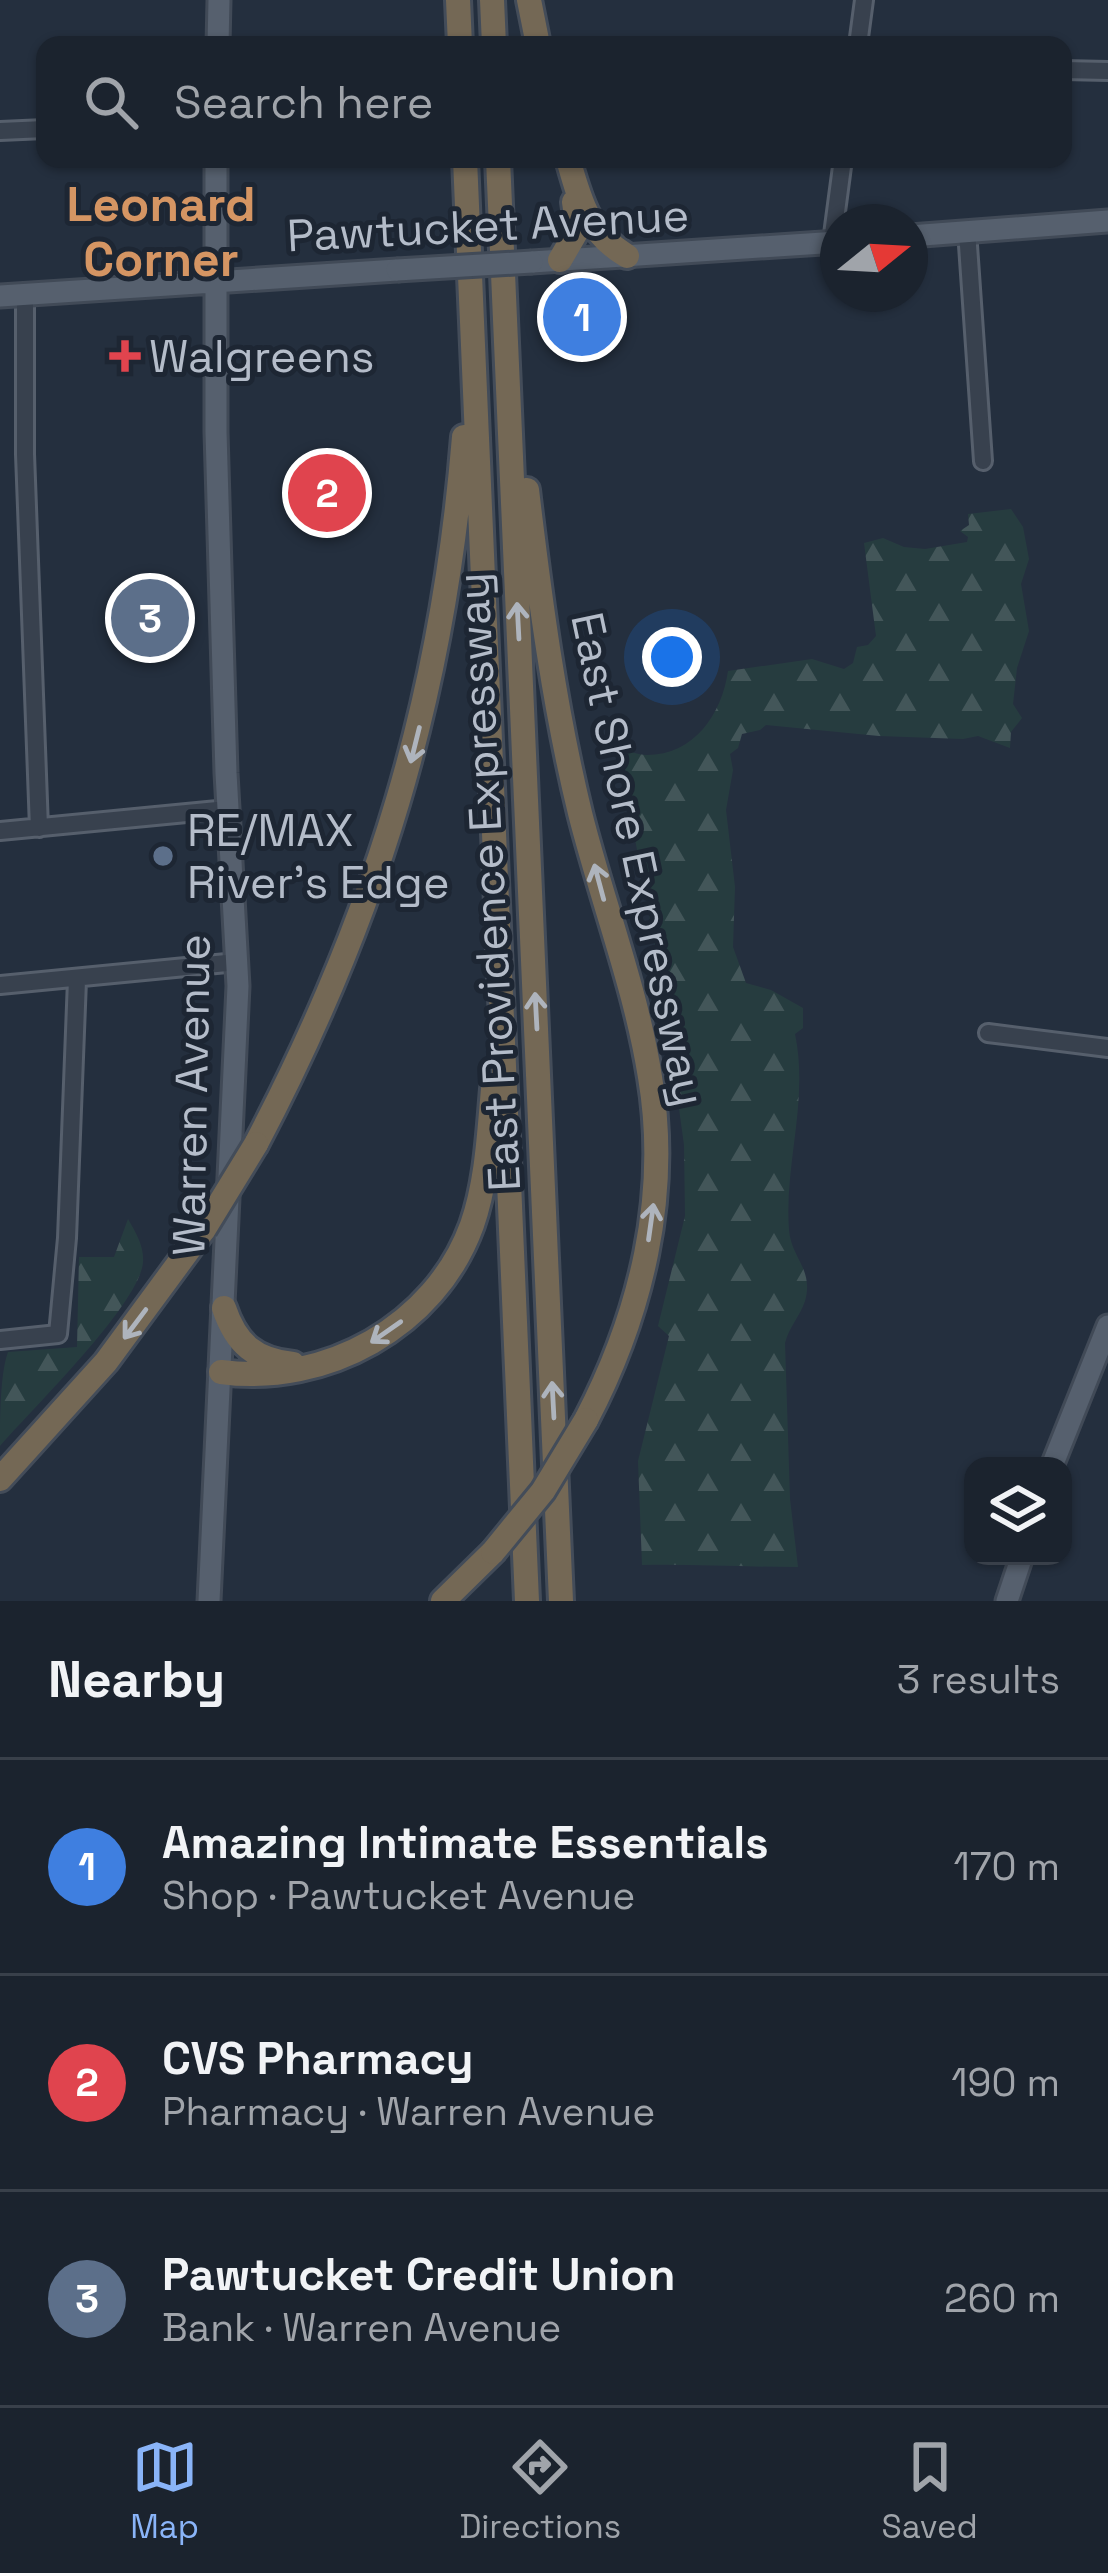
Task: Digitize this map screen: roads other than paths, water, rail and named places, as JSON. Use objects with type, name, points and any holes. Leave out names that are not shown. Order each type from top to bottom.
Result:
[{"type":"highway","points":[[492,0],[494,36]]},
{"type":"highway","points":[[529,0],[536,36]]},
{"type":"highway","points":[[458,4],[460,36]]},
{"type":"highway","name":"East Providence Expressway","points":[[465,168],[527,1601]]},
{"type":"highway","name":"East Providence Expressway","points":[[498,168],[561,1601]]},
{"type":"highway","points":[[560,260],[578,229],[569,168]]},
{"type":"highway","points":[[571,168],[590,224],[627,256]]},
{"type":"highway","name":"East Shore Expressway","points":[[443,1601],[494,1552],[543,1491],[586,1420],[624,1335],[653,1212],[655,1122],[645,1048],[581,816],[552,680],[504,291]]},
{"type":"highway","points":[[0,1479],[106,1362],[204,1229],[256,1144],[337,979],[373,886],[410,765],[448,583],[472,339]]},
{"type":"highway","points":[[221,1372],[278,1376],[353,1353],[394,1328],[458,1258],[484,1175],[501,991]]},
{"type":"highway","points":[[224,1308],[238,1340],[254,1354],[285,1364],[320,1365]]},
{"type":"highway","points":[[453,1601],[494,1552]]},
{"type":"main road","points":[[218,36],[219,0]]},
{"type":"main road","name":"Warren Avenue","points":[[209,1601],[237,962],[228,809],[216,168]]},
{"type":"main road","points":[[928,234],[1108,221]]},
{"type":"main road","name":"Pawtucket Avenue","points":[[0,296],[820,243]]},
{"type":"main road","points":[[1056,1457],[1108,1326]]},
{"type":"main road","points":[[1007,1601],[1019,1565]]},
{"type":"street","points":[[859,36],[864,0]]},
{"type":"street","points":[[1072,70],[1108,71]]},
{"type":"street","points":[[0,131],[36,129]]},
{"type":"street","points":[[839,204],[842,168]]},
{"type":"street","points":[[967,231],[983,461]]},
{"type":"street","points":[[25,294],[25,454],[39,828]]},
{"type":"street","points":[[0,831],[228,809]]},
{"type":"street","points":[[0,985],[237,962]]},
{"type":"street","points":[[0,1340],[58,1334],[76,980]]},
{"type":"street","points":[[988,1033],[1108,1048]]},
{"type":"place","name":"Amazing Intimate Essentials","points":[[582,317]]},
{"type":"place","name":"Walgreens","points":[[125,356]]},
{"type":"place","name":"CVS Pharmacy","points":[[327,493]]},
{"type":"place","name":"Pawtucket Credit Union","points":[[150,618]]},
{"type":"place","name":"RE/MAX River's Edge","points":[[163,856]]},
{"type":"district","name":"Leonard Corner","points":[[161,232]]}]
